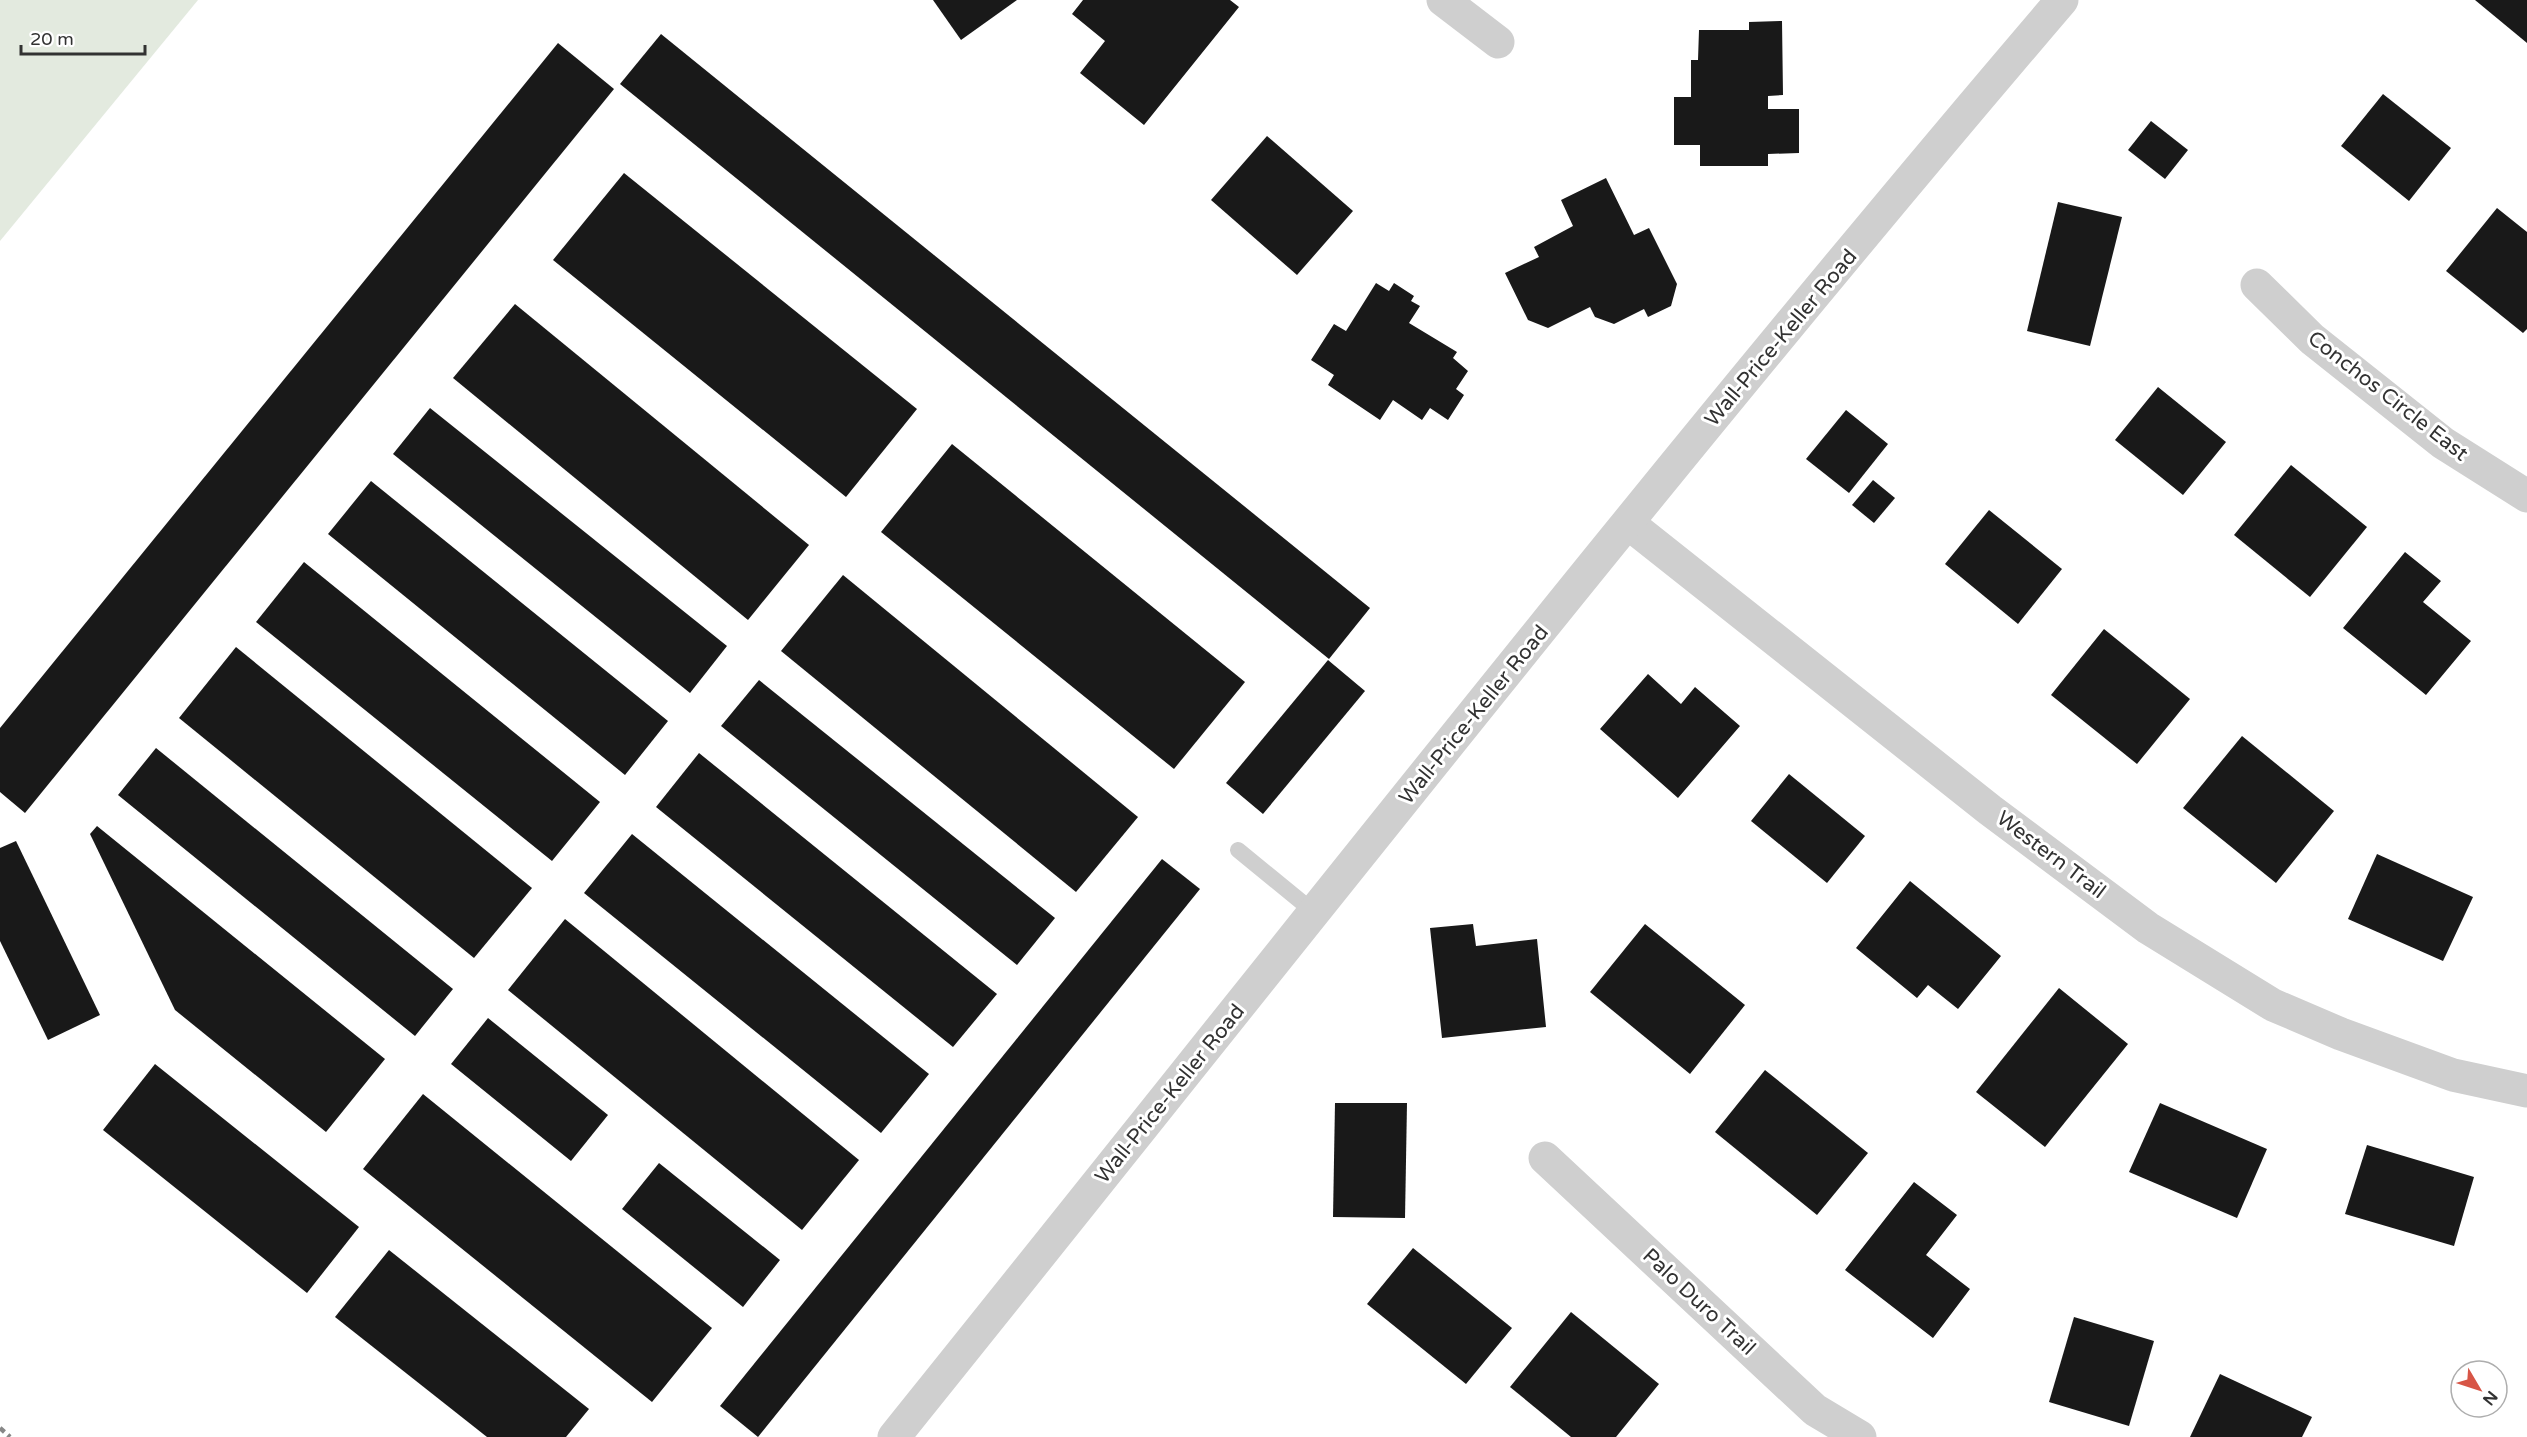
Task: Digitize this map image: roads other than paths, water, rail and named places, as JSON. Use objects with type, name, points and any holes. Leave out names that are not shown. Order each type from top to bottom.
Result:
[{"type":"street","points":[[1443,0],[1498,42]]},
{"type":"street","name":"Wall-Price-Keller Road","points":[[894,1437],[1628,523],[1979,97],[2062,0]]},
{"type":"street","name":"Conchos Circle East","points":[[2257,285],[2312,339],[2433,435],[2527,496]]},
{"type":"street","name":"Western Trail","points":[[1628,523],[1990,810],[2148,928],[2273,1005],[2341,1034],[2453,1075],[2527,1091]]},
{"type":"street","name":"Palo Duro Trail","points":[[1545,1158],[1815,1410],[1860,1437]]},
{"type":"lane","points":[[1238,850],[1315,913]]},
{"type":"railway","points":[[0,1428],[10,1437]]}]
